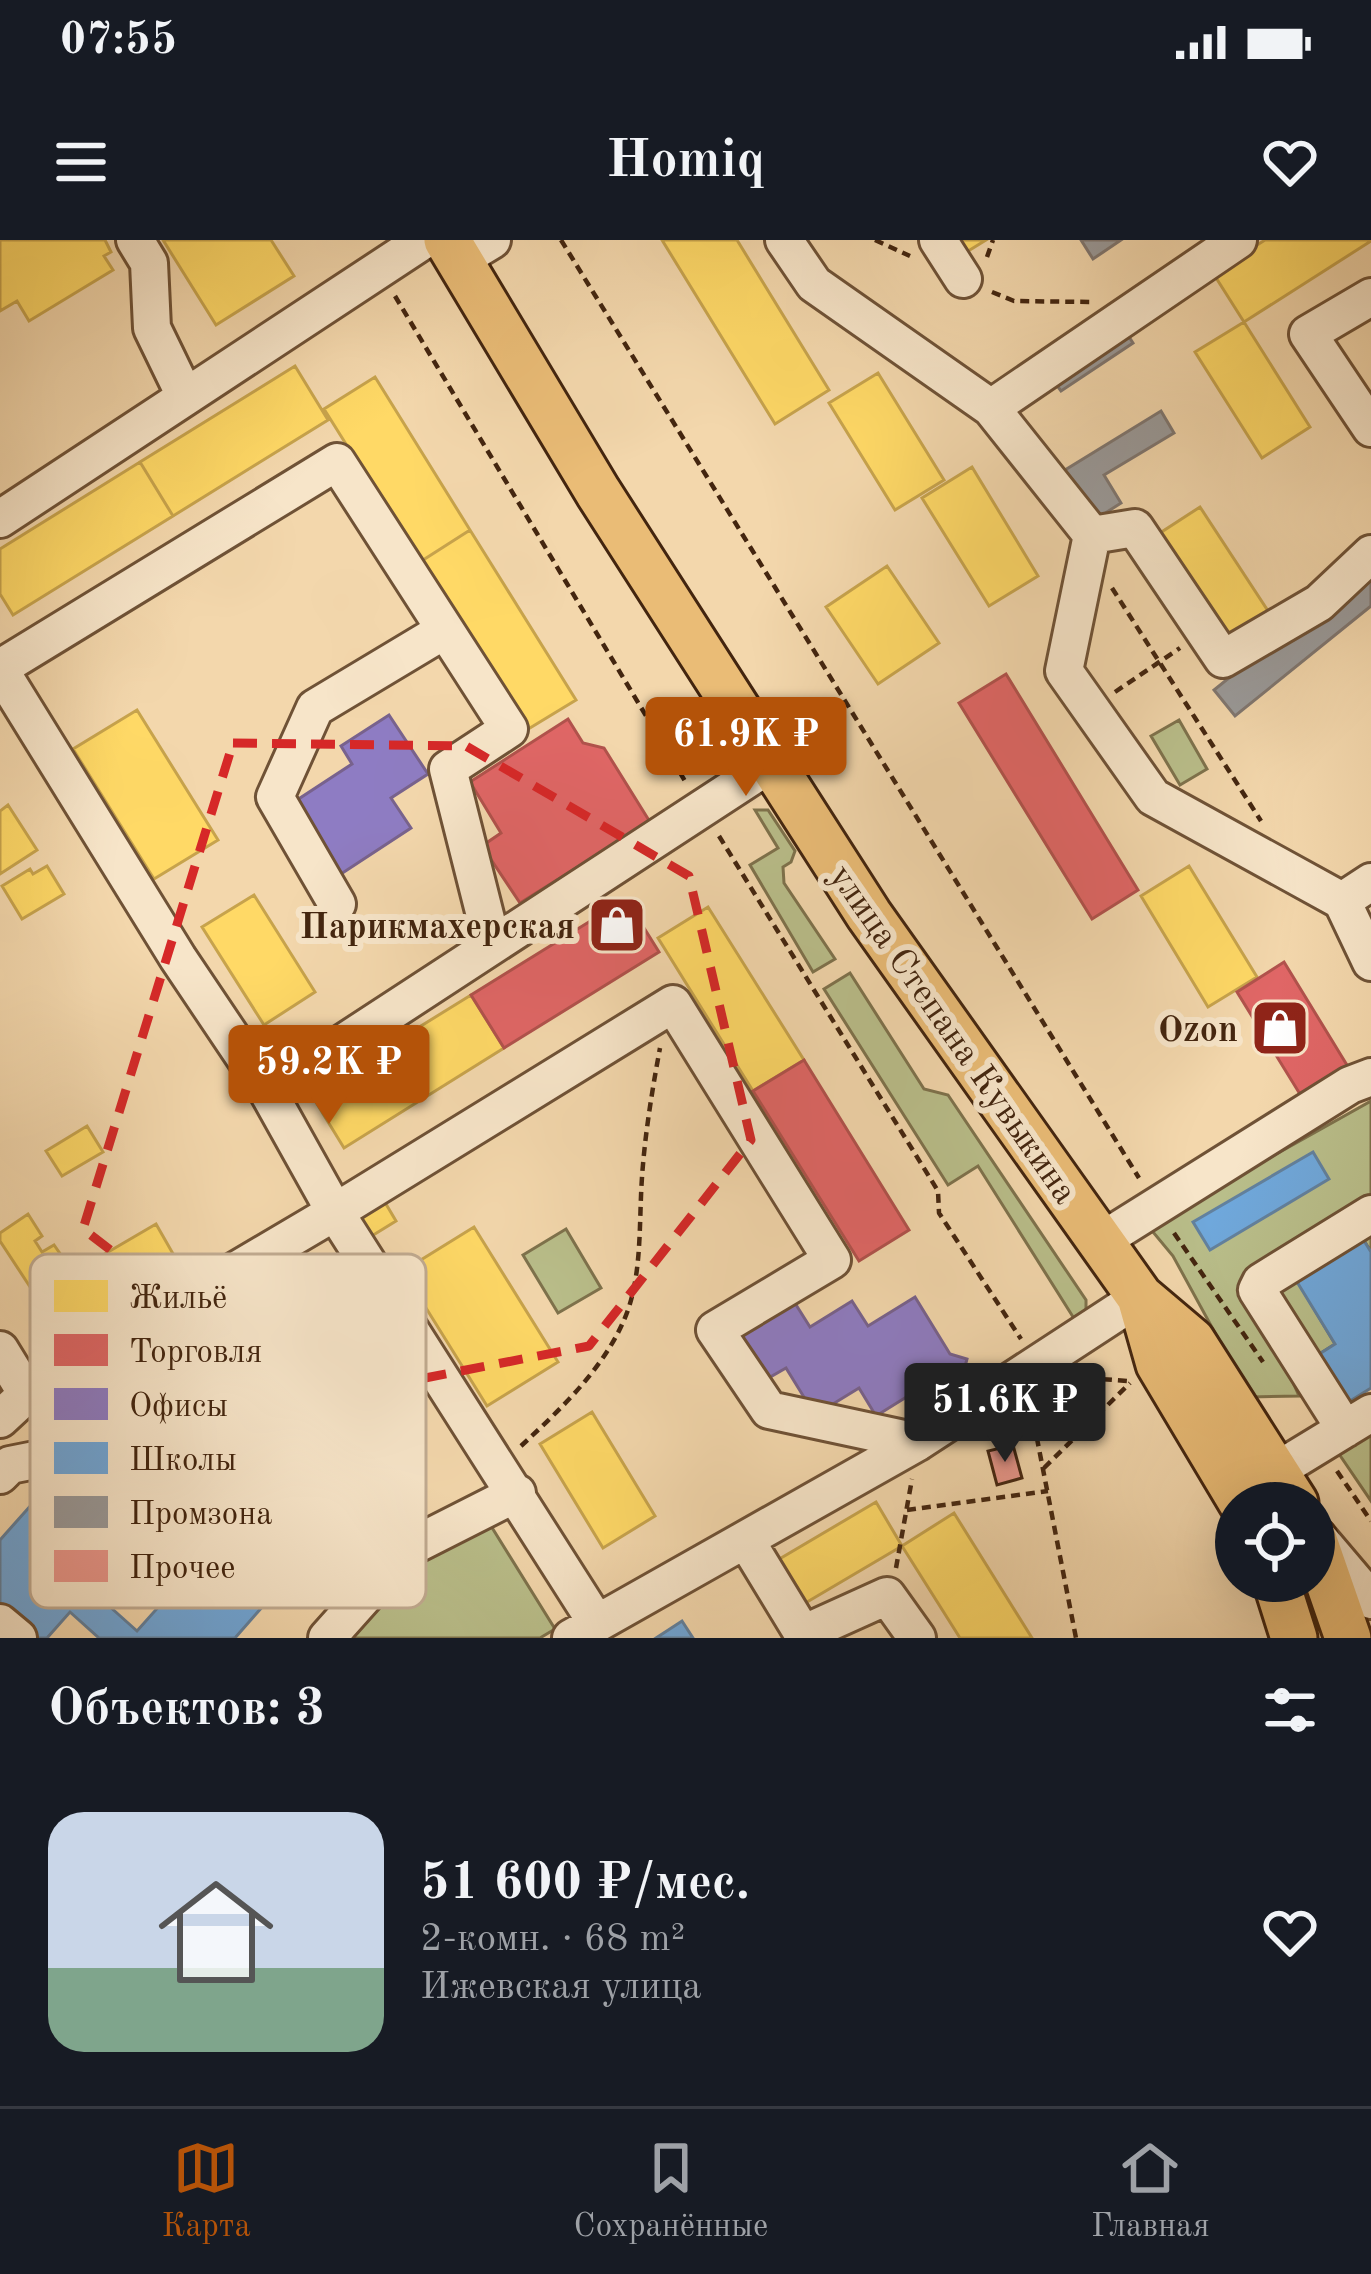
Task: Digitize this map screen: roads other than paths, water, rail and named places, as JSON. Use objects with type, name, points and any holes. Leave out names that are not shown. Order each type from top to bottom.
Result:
[{"type":"main road","name":"улица Степана Кувыкина","points":[[455,245],[598,492],[969,1062],[1140,1297],[1192,1341],[1283,1482]]},
{"type":"main road","points":[[1140,1297],[1159,1364],[1215,1483]]},
{"type":"main road","points":[[1335,1599],[1348,1638]]},
{"type":"main road","points":[[1283,1602],[1294,1638]]},
{"type":"street","points":[[135,240],[149,263],[152,328],[185,396]]},
{"type":"street","points":[[784,240],[814,284],[991,408],[1090,543],[1064,671],[1153,797],[1297,876],[1356,892],[1371,962]]},
{"type":"street","points":[[938,240],[963,279]]},
{"type":"street","points":[[991,408],[1238,240]]},
{"type":"street","points":[[0,519],[185,396],[455,245]]},
{"type":"street","points":[[1371,297],[1308,334],[1371,428]]},
{"type":"street","points":[[362,1254],[268,1092],[178,958],[0,669],[337,462],[509,729],[448,769],[492,944]]},
{"type":"street","points":[[1090,543],[1135,528],[1223,659],[1319,603],[1371,554]]},
{"type":"street","points":[[337,904],[275,797],[315,708],[445,630]]},
{"type":"street","points":[[268,1092],[772,763]]},
{"type":"street","points":[[264,1254],[673,1004],[832,1259],[715,1330],[769,1410],[918,1442]]},
{"type":"street","points":[[1101,1240],[1350,1084],[1371,1077]]},
{"type":"street","points":[[1291,1482],[1345,1429],[1257,1290],[1261,1282],[1371,1214]]},
{"type":"street","points":[[426,1353],[508,1480],[584,1630],[747,1543],[918,1442],[1140,1297]]},
{"type":"street","points":[[0,1350],[27,1394]]},
{"type":"street","points":[[0,1419],[30,1392]]},
{"type":"street","points":[[0,1475],[10,1465],[30,1461]]},
{"type":"street","points":[[426,1533],[508,1480]]},
{"type":"street","points":[[747,1543],[803,1634],[887,1596],[917,1638]]},
{"type":"street","points":[[1335,1556],[1371,1600]]},
{"type":"street","points":[[327,1638],[354,1608]]},
{"type":"street","points":[[0,1623],[18,1638]]},
{"type":"place","name":"Парикмахерская","points":[[617,925]]},
{"type":"place","name":"Ozon","points":[[1280,1028]]}]
